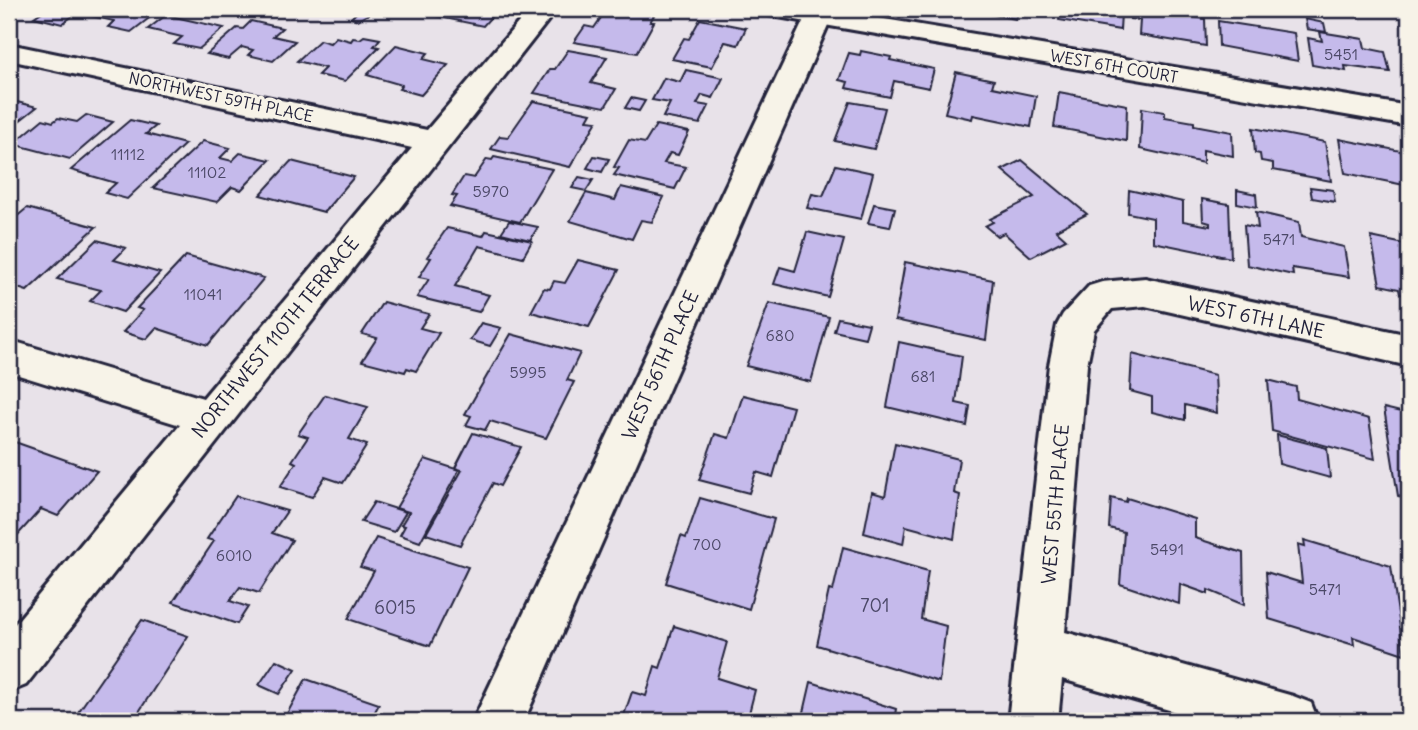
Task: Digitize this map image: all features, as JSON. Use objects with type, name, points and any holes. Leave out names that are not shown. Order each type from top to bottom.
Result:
[{"type":"street","name":"NORTHWEST 110TH TERRACE","points":[[9,667],[433,142],[544,9]]},
{"type":"street","name":"WEST 6TH COURT","points":[[778,9],[820,12],[1409,116]]},
{"type":"street","name":"WEST 56TH PLACE","points":[[498,721],[820,12]]},
{"type":"street","name":"NORTHWEST 59TH PLACE","points":[[9,52],[433,142]]},
{"type":"street","name":"WEST 6TH LANE","points":[[1102,296],[1144,292],[1409,350]]},
{"type":"street","name":"WEST 55TH PLACE","points":[[1033,721],[1068,365],[1076,326],[1102,296]]},
{"type":"street","points":[[9,356],[210,417]]},
{"type":"street","points":[[1041,649],[1293,721]]},
{"type":"building","points":[[31,9],[82,9],[62,24],[34,17],[43,11]]},
{"type":"building","points":[[90,9],[161,9],[131,32],[108,27],[114,21],[82,14]]},
{"type":"building","points":[[360,9],[374,11],[358,20],[351,18]]},
{"type":"building","points":[[436,9],[498,9],[483,26],[430,15]]},
{"type":"building","points":[[607,9],[656,12],[650,22],[654,22],[637,53],[574,42],[585,26],[594,28]]},
{"type":"building","points":[[963,9],[1035,9],[1034,13],[1018,10],[1016,19]]},
{"type":"building","points":[[1061,9],[1099,9],[1121,13],[1120,30],[1059,20]]},
{"type":"building","points":[[1131,9],[1170,9],[1177,10],[1177,14],[1205,19],[1206,46],[1139,35],[1140,20],[1130,19]]},
{"type":"building","points":[[166,15],[224,28],[199,49],[174,44],[182,37],[148,29]]},
{"type":"building","points":[[700,19],[746,28],[738,45],[725,42],[712,67],[672,59],[684,38],[689,39]]},
{"type":"building","points":[[1305,19],[1324,23],[1326,32],[1307,29]]},
{"type":"building","points":[[251,21],[282,28],[273,36],[295,41],[273,61],[248,55],[253,50],[242,47],[228,59],[207,54],[237,28],[243,29]]},
{"type":"building","points":[[1218,21],[1294,33],[1298,61],[1219,46]]},
{"type":"building","points":[[1320,32],[1363,39],[1365,48],[1385,52],[1390,72],[1345,66],[1346,71],[1312,65],[1308,38],[1322,41]]},
{"type":"building","points":[[364,36],[380,39],[374,46],[379,47],[345,81],[318,75],[325,68],[297,61],[320,40],[330,43],[336,37],[351,41]]},
{"type":"building","points":[[396,45],[428,53],[423,59],[448,65],[421,95],[399,89],[402,85],[367,75]]},
{"type":"building","points":[[568,50],[607,57],[591,83],[616,89],[605,107],[534,93],[550,69],[555,69]]},
{"type":"building","points":[[861,51],[934,69],[929,88],[894,81],[890,97],[846,88],[848,82],[839,80],[849,53],[860,55]]},
{"type":"building","points":[[686,70],[723,78],[713,98],[702,95],[697,104],[709,106],[700,124],[663,117],[670,103],[652,100],[664,78],[680,82]]},
{"type":"building","points":[[956,72],[994,80],[992,87],[1036,96],[1031,127],[973,115],[972,119],[945,113]]},
{"type":"building","points":[[1059,92],[1127,105],[1126,141],[1054,127]]},
{"type":"building","points":[[631,98],[645,101],[639,111],[625,108]]},
{"type":"building","points":[[9,100],[37,107],[9,129]]},
{"type":"building","points":[[533,101],[591,113],[587,120],[597,121],[570,167],[491,149],[500,136],[508,137]]},
{"type":"building","points":[[850,102],[885,108],[874,149],[835,141]]},
{"type":"building","points":[[1142,108],[1165,112],[1165,117],[1194,122],[1194,125],[1232,132],[1233,156],[1203,150],[1203,163],[1140,149]]},
{"type":"building","points":[[86,115],[113,122],[70,159],[13,144],[43,119],[53,122],[58,118],[77,122]]},
{"type":"building","points":[[130,120],[156,126],[146,134],[185,144],[127,199],[105,193],[116,183],[71,170]]},
{"type":"building","points":[[656,125],[689,132],[678,155],[670,153],[664,163],[686,167],[675,189],[614,175],[619,168],[614,167],[629,140],[645,143]]},
{"type":"building","points":[[1253,128],[1325,142],[1331,181],[1273,170],[1273,163],[1261,161],[1260,154],[1255,153]]},
{"type":"building","points":[[1339,139],[1401,151],[1403,159],[1409,161],[1409,186],[1345,173]]},
{"type":"building","points":[[203,141],[230,148],[220,158],[232,161],[240,153],[270,160],[241,190],[232,187],[217,202],[153,188]]},
{"type":"building","points":[[594,156],[609,159],[602,172],[587,168]]},
{"type":"building","points":[[494,157],[552,169],[520,222],[450,206],[457,196],[452,195],[464,176],[474,178],[487,159],[492,160]]},
{"type":"building","points":[[1022,160],[1087,214],[1056,230],[1066,239],[1031,257],[1004,233],[997,236],[985,226],[993,222],[990,219],[1034,197],[1002,170]]},
{"type":"building","points":[[291,161],[354,177],[324,212],[260,195]]},
{"type":"building","points":[[836,165],[873,173],[861,219],[807,208],[812,194],[823,196]]},
{"type":"building","points":[[579,177],[593,180],[586,191],[572,188]]},
{"type":"building","points":[[621,187],[664,197],[652,222],[641,220],[632,239],[570,221],[586,193],[615,200]]},
{"type":"building","points":[[1310,187],[1333,190],[1335,202],[1312,198]]},
{"type":"building","points":[[1129,190],[1183,202],[1183,221],[1210,226],[1210,223],[1203,221],[1202,199],[1229,204],[1231,258],[1153,242],[1153,218],[1128,213]]},
{"type":"building","points":[[1237,190],[1256,194],[1257,207],[1237,203]]},
{"type":"building","points":[[874,204],[895,208],[890,227],[868,223]]},
{"type":"building","points":[[27,208],[96,227],[27,291],[9,285],[9,223]]},
{"type":"building","points":[[1256,212],[1299,222],[1301,237],[1344,247],[1349,277],[1292,268],[1293,275],[1247,265],[1244,225],[1258,228]]},
{"type":"building","points":[[509,221],[538,227],[530,240],[501,233]]},
{"type":"building","points":[[447,228],[483,236],[486,231],[532,241],[523,257],[479,246],[455,286],[489,295],[479,312],[417,297],[429,279],[419,277],[431,258],[427,257]]},
{"type":"building","points":[[807,232],[844,240],[828,297],[774,284],[780,267],[795,271]]},
{"type":"building","points":[[1371,237],[1409,245],[1409,296],[1400,294],[1399,289],[1380,285]]},
{"type":"building","points":[[97,240],[126,248],[114,260],[160,273],[123,312],[90,301],[101,290],[57,279]]},
{"type":"building","points":[[186,256],[264,278],[208,345],[156,328],[146,339],[123,332],[143,310],[137,308]]},
{"type":"building","points":[[578,260],[619,270],[589,327],[531,312],[544,288],[550,289],[554,281],[565,283]]},
{"type":"building","points":[[905,262],[993,280],[986,340],[895,320]]},
{"type":"building","points":[[383,302],[429,314],[420,328],[439,333],[416,371],[407,368],[405,372],[362,361],[377,338],[362,334]]},
{"type":"building","points":[[769,303],[829,317],[811,382],[746,366]]},
{"type":"building","points":[[838,318],[869,324],[865,338],[834,331]]},
{"type":"building","points":[[481,323],[501,328],[490,346],[470,340]]},
{"type":"building","points":[[511,334],[580,353],[567,380],[574,382],[546,438],[490,421],[485,430],[466,425],[471,416],[465,414]]},
{"type":"building","points":[[899,342],[962,356],[956,403],[970,406],[967,426],[887,407]]},
{"type":"building","points":[[1132,354],[1215,375],[1217,413],[1185,405],[1185,420],[1152,412],[1152,397],[1130,391]]},
{"type":"building","points":[[1268,380],[1296,387],[1297,399],[1369,419],[1375,459],[1272,431]]},
{"type":"building","points":[[325,395],[368,407],[349,439],[367,445],[343,483],[325,477],[312,497],[280,487],[296,463],[292,461],[308,437],[298,434]]},
{"type":"building","points":[[743,395],[793,407],[773,477],[756,472],[749,493],[699,480],[715,434],[729,438]]},
{"type":"building","points":[[1384,408],[1409,414],[1409,499],[1398,496]]},
{"type":"building","points":[[473,433],[521,447],[500,486],[493,483],[460,545],[426,534],[462,470],[455,468]]},
{"type":"building","points":[[1277,435],[1327,448],[1330,478],[1279,464]]},
{"type":"building","points":[[12,441],[97,471],[58,516],[41,509],[14,539],[9,537],[9,444]]},
{"type":"building","points":[[895,443],[959,459],[954,493],[960,495],[954,539],[906,526],[903,544],[864,533],[872,492],[885,496]]},
{"type":"building","points":[[425,459],[459,470],[420,542],[400,535],[405,526],[401,525],[409,512],[396,508]]},
{"type":"building","points":[[236,496],[287,511],[272,533],[292,540],[259,593],[240,587],[230,601],[248,607],[237,624],[173,602],[214,541],[207,539]]},
{"type":"building","points":[[700,498],[774,519],[749,609],[666,583],[681,536],[686,538]]},
{"type":"building","points":[[1111,498],[1126,502],[1127,498],[1195,519],[1195,538],[1243,553],[1244,605],[1208,590],[1208,594],[1180,584],[1179,604],[1120,584],[1124,532],[1109,528]]},
{"type":"building","points":[[374,502],[406,512],[394,532],[361,522]]},
{"type":"building","points":[[376,538],[468,567],[430,646],[348,619],[374,571],[360,567]]},
{"type":"building","points":[[1304,540],[1391,566],[1404,654],[1353,637],[1354,645],[1269,619],[1266,572],[1302,583],[1298,544],[1305,546]]},
{"type":"building","points":[[843,547],[928,571],[921,619],[946,626],[939,682],[817,645],[829,590],[833,591]]},
{"type":"building","points":[[142,620],[188,636],[133,721],[72,721]]},
{"type":"building","points":[[674,626],[727,642],[717,678],[755,690],[747,721],[622,721],[632,692],[646,696],[655,666],[660,668]]},
{"type":"building","points":[[276,660],[296,669],[279,694],[259,685]]},
{"type":"building","points":[[306,679],[379,704],[370,721],[283,721]]},
{"type":"building","points":[[811,682],[896,709],[894,721],[802,721]]}]
